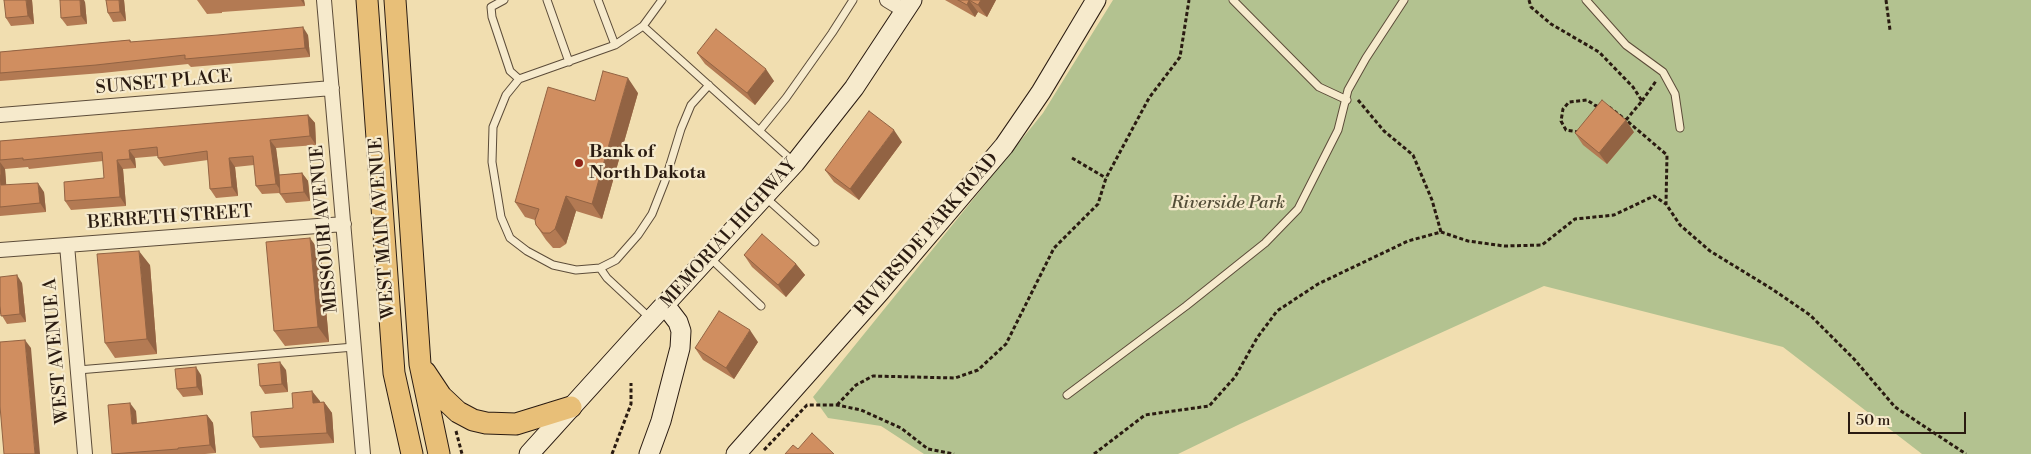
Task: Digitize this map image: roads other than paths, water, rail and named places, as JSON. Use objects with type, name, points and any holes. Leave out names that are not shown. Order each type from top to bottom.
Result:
[{"type":"main road","name":"WEST MAIN AVENUE","points":[[367,0],[394,373],[412,454]]},
{"type":"main road","name":"WEST MAIN AVENUE","points":[[395,0],[420,364],[439,454]]},
{"type":"main road","name":"RIVERSIDE PARK ROAD","points":[[736,454],[879,293],[1004,146],[1041,92],[1096,0]]},
{"type":"main road","name":"MEMORIAL HIGHWAY","points":[[529,454],[795,163],[854,88],[908,6]]},
{"type":"main road","points":[[649,454],[661,421],[680,348],[681,331],[678,322],[665,305]]},
{"type":"main road","points":[[420,364],[441,396],[458,412],[473,420],[486,423],[516,424],[570,407]]},
{"type":"street","name":"MISSOURI AVENUE","points":[[324,0],[364,454]]},
{"type":"street","points":[[887,0],[908,6]]},
{"type":"street","name":"SUNSET PLACE","points":[[0,115],[332,88]]},
{"type":"street","name":"BERRETH STREET","points":[[0,250],[344,224]]},
{"type":"street","name":"WEST AVENUE A","points":[[67,245],[85,454]]},
{"type":"lane","points":[[504,0],[491,6],[492,16],[510,71],[519,79]]},
{"type":"lane","points":[[547,0],[568,62]]},
{"type":"lane","points":[[598,0],[615,45]]},
{"type":"lane","points":[[662,0],[643,26],[615,45],[519,79],[506,95],[493,127],[492,162],[500,217],[510,238],[527,251],[553,266],[576,270],[600,268],[616,260],[652,214],[691,105],[709,85]]},
{"type":"lane","points":[[760,130],[786,98],[853,0]]},
{"type":"lane","points":[[1232,0],[1319,86],[1347,100]]},
{"type":"lane","points":[[1067,395],[1186,306],[1265,243],[1298,209],[1338,130],[1348,90],[1366,58],[1404,0]]},
{"type":"lane","points":[[1586,0],[1626,45],[1663,72],[1675,94],[1680,128]]},
{"type":"lane","points":[[643,26],[795,163]]},
{"type":"lane","points":[[764,196],[815,242]]},
{"type":"lane","points":[[709,257],[761,306]]},
{"type":"lane","points":[[600,268],[607,278],[651,319]]},
{"type":"lane","points":[[78,370],[354,347]]},
{"type":"place","name":"Bank of North Dakota","points":[[579,163]]},
{"type":"park label","name":"Riverside Park","points":[[1228,204]]}]
